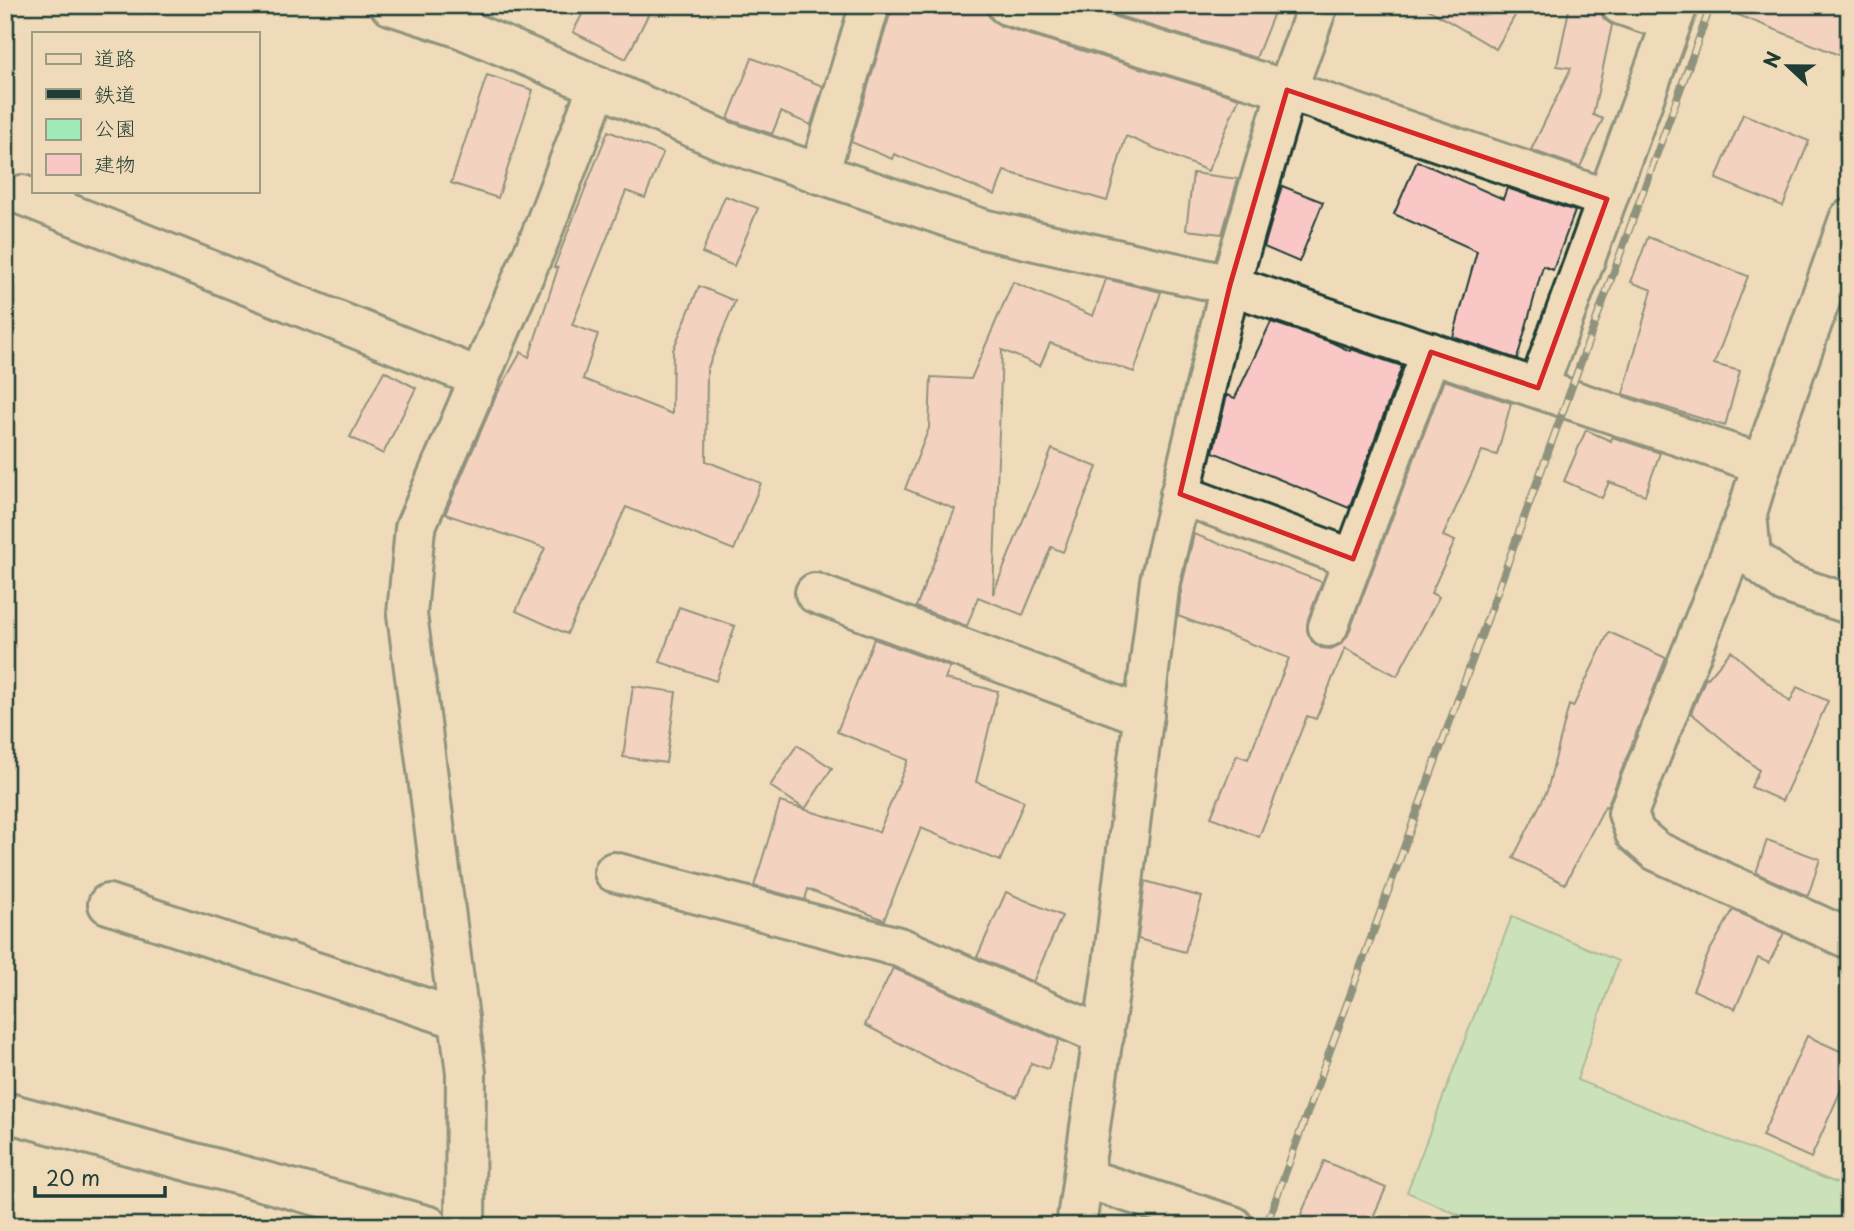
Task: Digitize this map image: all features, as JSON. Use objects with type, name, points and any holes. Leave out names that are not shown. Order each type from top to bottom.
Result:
[{"type":"street","points":[[390,5],[457,27],[724,141],[982,229],[1230,285],[1762,464]]},
{"type":"street","points":[[819,174],[870,5]]},
{"type":"street","points":[[1007,5],[1287,90],[1607,199]]},
{"type":"street","points":[[1076,1226],[1104,1036],[1160,581],[1230,285],[1287,90],[1318,5]]},
{"type":"street","points":[[1538,388],[1675,14],[1621,5]]},
{"type":"street","points":[[465,1226],[466,1073],[407,614],[415,528],[540,238],[598,86]]},
{"type":"street","points":[[22,195],[480,378]]},
{"type":"street","points":[[1849,219],[1747,513],[1628,813],[1635,833],[1656,851],[1849,939]]},
{"type":"street","points":[[1328,626],[1431,352]]},
{"type":"street","points":[[1180,494],[1353,559]]},
{"type":"street","points":[[1747,513],[1751,556],[1785,583],[1849,604]]},
{"type":"street","points":[[815,593],[1144,716]]},
{"type":"street","points":[[614,872],[899,947],[1104,1036]]},
{"type":"street","points":[[108,904],[459,1019]]},
{"type":"street","points":[[5,1112],[429,1226]]},
{"type":"street","points":[[1084,1178],[1233,1226]]},
{"type":"highlighted area","points":[[1287,90],[1607,199],[1538,388],[1431,352],[1353,559],[1180,494],[1230,285]]},
{"type":"green space","points":[[1512,916],[1618,961],[1577,1080],[1849,1188],[1849,1226],[1484,1226],[1407,1192]]},
{"type":"building","points":[[587,5],[653,5],[626,59],[573,32]]},
{"type":"building","points":[[891,5],[986,5],[991,19],[1001,26],[1239,98],[1208,171],[1126,136],[1107,201],[1004,171],[995,195],[894,154],[892,159],[851,142]]},
{"type":"building","points":[[1083,5],[1277,5],[1256,58]]},
{"type":"building","points":[[1421,5],[1521,5],[1496,49]]},
{"type":"building","points":[[1570,5],[1600,5],[1604,19],[1612,25],[1593,115],[1603,119],[1580,167],[1531,150],[1571,68],[1557,66]]},
{"type":"building","points":[[1849,5],[1849,59],[1718,7]]},
{"type":"building","points":[[752,58],[823,86],[811,125],[781,112],[772,134],[728,119]]},
{"type":"building","points":[[487,75],[533,90],[498,198],[451,183]]},
{"type":"building","points":[[1743,114],[1809,141],[1783,206],[1716,179]]},
{"type":"building","points":[[608,131],[663,153],[645,198],[626,191],[572,325],[598,334],[583,379],[672,414],[673,350],[699,286],[735,301],[707,370],[706,461],[761,483],[734,550],[626,507],[567,634],[516,611],[545,548],[445,514],[496,396],[521,352],[529,357],[558,268],[554,267]]},
{"type":"building","points":[[1417,161],[1503,199],[1507,188],[1575,211],[1553,270],[1543,266],[1517,359],[1453,337],[1477,251],[1394,214]]},
{"type":"building","points":[[1193,173],[1238,179],[1222,234],[1186,230]]},
{"type":"building","points":[[1282,186],[1323,202],[1299,262],[1264,247]]},
{"type":"building","points":[[725,196],[758,208],[734,266],[702,253]]},
{"type":"building","points":[[1648,237],[1748,276],[1714,364],[1740,371],[1725,426],[1623,394],[1652,290],[1631,282]]},
{"type":"building","points":[[1106,279],[1161,292],[1134,372],[1050,343],[1040,366],[1002,350],[993,594],[1052,449],[1097,467],[1063,552],[1051,547],[1023,615],[978,597],[967,626],[916,607],[955,509],[905,489],[929,428],[931,377],[971,379],[1013,282],[1093,316]]},
{"type":"building","points":[[1271,322],[1350,351],[1351,349],[1402,366],[1349,508],[1213,452],[1227,395],[1235,398]]},
{"type":"building","points":[[384,371],[416,388],[383,454],[350,437]]},
{"type":"building","points":[[1444,380],[1511,403],[1497,455],[1482,451],[1443,536],[1455,541],[1431,593],[1439,597],[1397,676],[1345,648],[1316,719],[1307,716],[1259,837],[1211,817],[1237,755],[1248,759],[1289,658],[1178,616],[1194,534],[1322,582],[1308,619],[1307,631],[1312,641],[1321,648],[1331,649],[1341,644],[1348,635]]},
{"type":"building","points":[[1586,430],[1611,441],[1612,437],[1660,453],[1645,495],[1609,482],[1602,498],[1564,481]]},
{"type":"building","points":[[679,607],[735,626],[716,681],[660,662]]},
{"type":"building","points":[[1609,632],[1666,658],[1607,807],[1605,806],[1565,884],[1513,858],[1547,791],[1569,705],[1573,707]]},
{"type":"building","points":[[874,639],[950,667],[945,679],[998,691],[976,782],[1024,801],[1000,861],[921,828],[884,920],[808,889],[805,900],[754,886],[780,802],[879,832],[908,760],[837,732]]},
{"type":"building","points":[[1731,651],[1790,702],[1797,687],[1828,701],[1782,801],[1751,787],[1759,770],[1691,713],[1706,677],[1708,678]]},
{"type":"building","points":[[633,686],[676,692],[666,763],[623,757]]},
{"type":"building","points":[[797,745],[832,768],[805,809],[770,786]]},
{"type":"building","points":[[1767,840],[1820,859],[1808,896],[1756,873]]},
{"type":"building","points":[[1145,881],[1202,897],[1185,952],[1138,939]]},
{"type":"building","points":[[1006,892],[1062,916],[1033,982],[977,957]]},
{"type":"building","points":[[1733,910],[1784,933],[1769,963],[1758,958],[1735,1009],[1693,990],[1709,952]]},
{"type":"building","points":[[893,968],[1059,1040],[1048,1069],[1031,1063],[1017,1097],[953,1071],[865,1025]]},
{"type":"building","points":[[1807,1036],[1849,1055],[1849,1072],[1811,1158],[1762,1136]]},
{"type":"building","points":[[1324,1161],[1386,1188],[1369,1226],[1296,1226]]},
{"type":"railway","points":[[1266,1226],[1711,5]]}]
